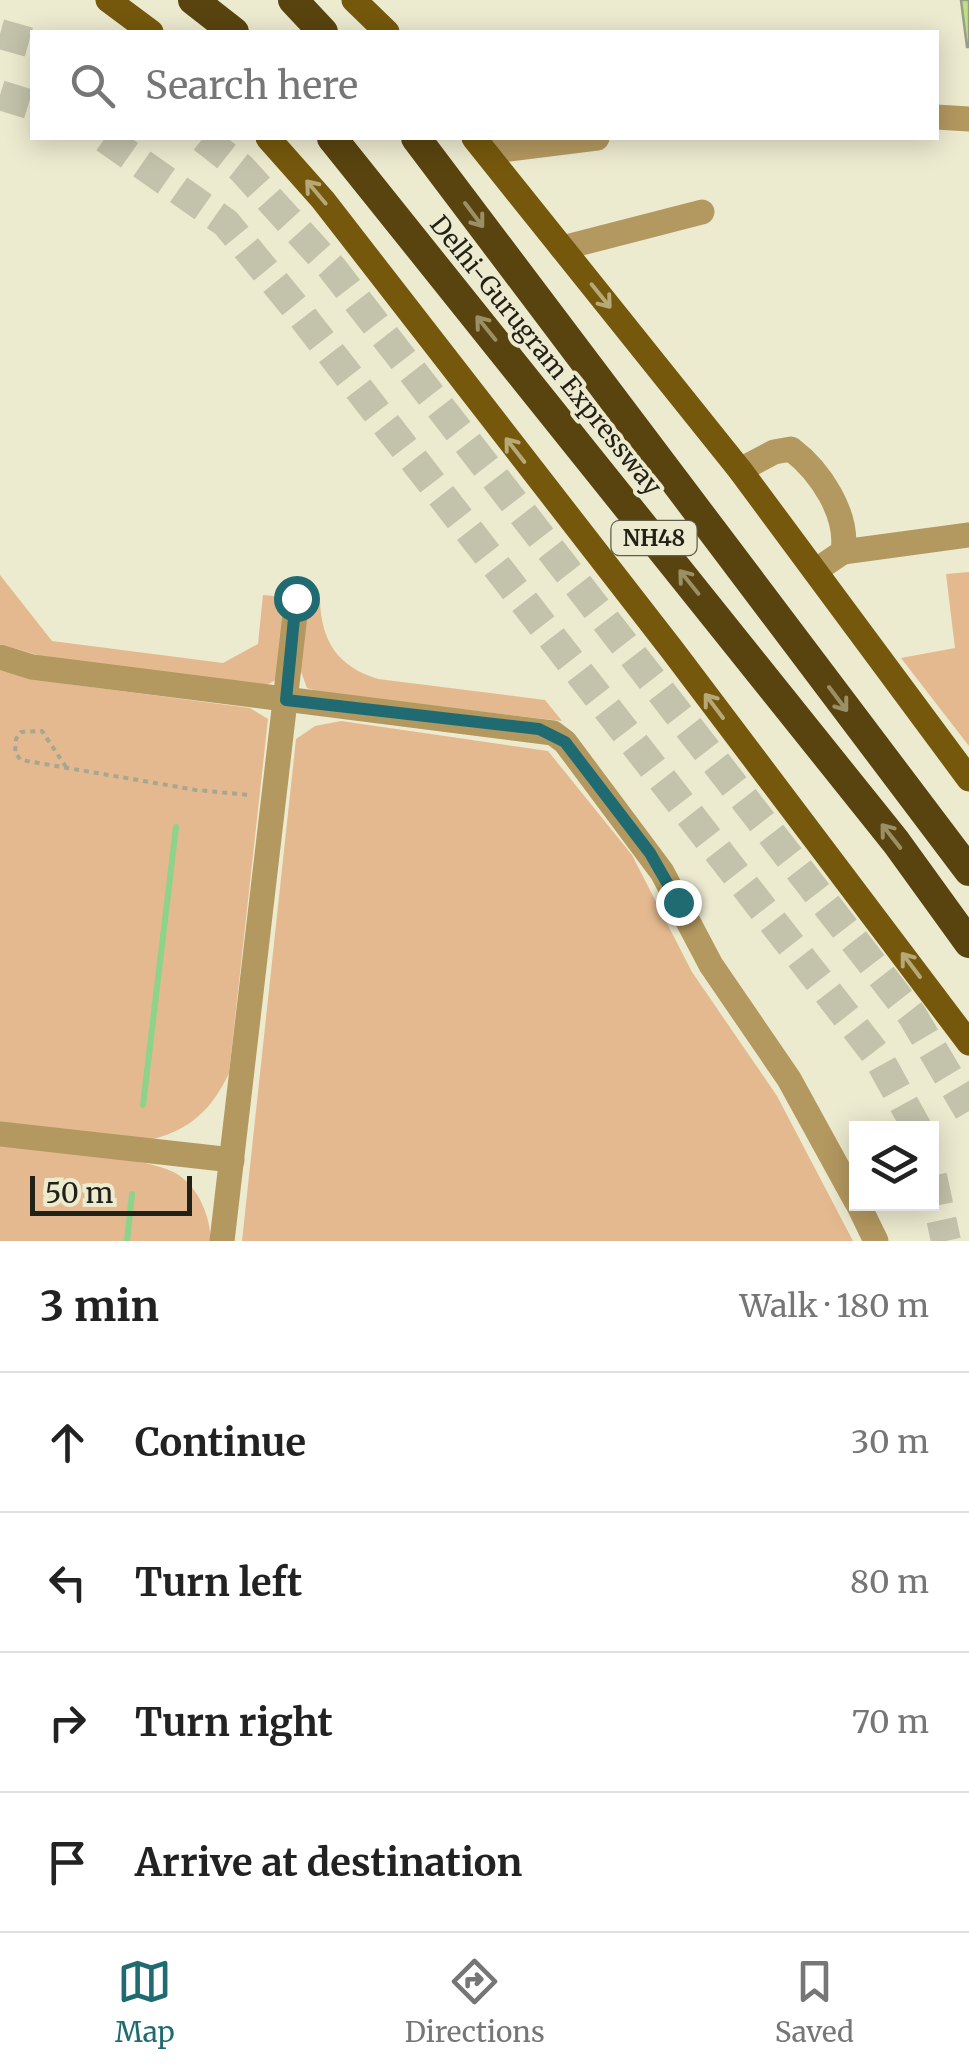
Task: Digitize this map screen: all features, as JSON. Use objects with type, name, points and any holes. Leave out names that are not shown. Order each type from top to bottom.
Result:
[{"type":"highway","points":[[193,0],[231,30]]},
{"type":"highway","points":[[293,0],[321,30]]},
{"type":"highway","name":"Delhi-Gurugram Expressway","points":[[334,140],[896,842],[969,944]]},
{"type":"highway","name":"Delhi-Gurugram Expressway","points":[[418,140],[969,871]]},
{"type":"main road","points":[[108,0],[147,30]]},
{"type":"main road","points":[[354,0],[384,30]]},
{"type":"main road","points":[[270,140],[323,200],[697,683],[969,1043]]},
{"type":"main road","points":[[480,145],[740,470],[969,779]]},
{"type":"lane","points":[[939,117],[969,119]]},
{"type":"lane","points":[[480,145],[564,140]]},
{"type":"lane","points":[[562,248],[702,212]]},
{"type":"lane","points":[[740,470],[774,452],[791,449],[804,459],[838,514],[845,538],[843,552]]},
{"type":"lane","points":[[815,571],[843,552],[969,535]]},
{"type":"lane","points":[[222,1241],[296,598]]},
{"type":"lane","points":[[0,657],[32,667],[539,729],[565,742],[656,862],[711,965],[798,1093],[849,1187]]},
{"type":"lane","points":[[0,1134],[232,1160]]},
{"type":"lane","points":[[861,1211],[876,1241]]},
{"type":"path","points":[[66,767],[42,731],[21,732],[15,753],[20,760],[196,790],[275,794]]},
{"type":"shaded area","points":[[969,572],[969,746],[901,658],[955,648],[946,574]]},
{"type":"shaded area","points":[[0,575],[52,641],[223,663],[258,644],[263,595],[286,597],[276,680],[266,685],[51,659],[0,644]]},
{"type":"shaded area","points":[[306,599],[320,600],[328,640],[342,660],[364,674],[545,700],[562,721],[307,688],[300,669]]},
{"type":"shaded area","points":[[0,667],[68,684],[250,708],[268,719],[229,1073],[216,1097],[199,1116],[166,1135],[153,1139],[0,1123]]},
{"type":"shaded area","points":[[341,721],[548,751],[632,855],[692,972],[777,1096],[853,1241],[242,1241],[296,739],[315,726]]},
{"type":"shaded area","points":[[0,1146],[119,1158],[177,1174],[202,1203],[211,1241],[0,1241]]},
{"type":"building","points":[[961,0],[969,0],[969,47],[967,47]]},
{"type":"waterway","points":[[143,1105],[176,827]]},
{"type":"waterway","points":[[127,1241],[132,1194]]},
{"type":"tunnel","points":[[0,34],[30,42]]},
{"type":"tunnel","points":[[0,95],[30,104]]},
{"type":"tunnel","points":[[108,140],[226,223],[295,307],[878,1057],[913,1121]]},
{"type":"tunnel","points":[[206,140],[241,168],[332,268],[912,1015],[969,1111]]},
{"type":"tunnel","points":[[939,1208],[946,1241]]},
{"type":"route","points":[[296,598],[286,700],[552,733],[565,742],[650,853],[678,902]]}]
